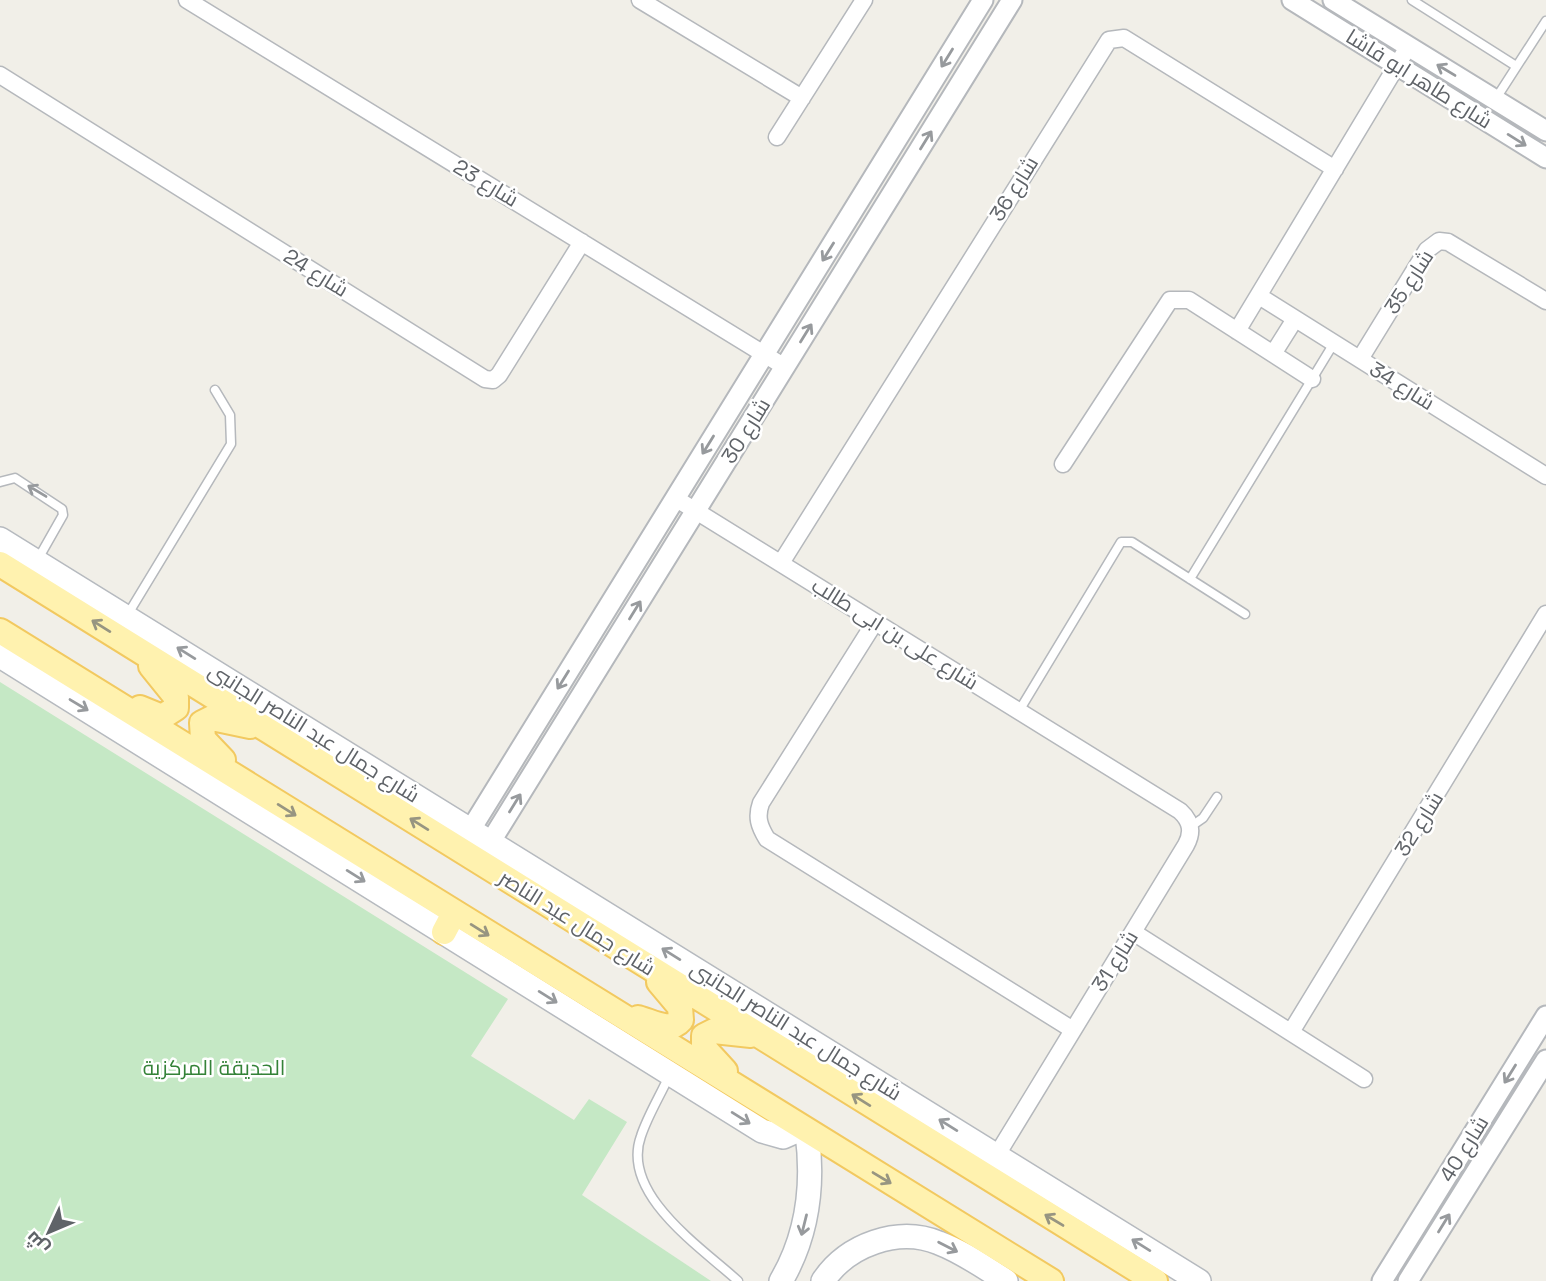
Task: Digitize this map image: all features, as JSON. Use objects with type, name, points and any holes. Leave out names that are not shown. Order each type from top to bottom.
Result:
[{"type":"main road","name":"شارع جمال عبد الناصر الجانبى","points":[[0,539],[127,617],[474,846],[996,1155],[1199,1281]]},
{"type":"main road","name":"شارع جمال عبد الناصر","points":[[0,564],[268,730],[474,846],[644,964],[1154,1281]]},
{"type":"main road","points":[[0,631],[250,787],[670,1074],[768,1135],[783,1137],[804,1131]]},
{"type":"main road","points":[[93,689],[162,717],[173,713],[176,697],[137,649]]},
{"type":"main road","points":[[0,656],[449,923],[608,1008],[1051,1281]]},
{"type":"main road","points":[[250,787],[203,739],[200,728],[207,719],[212,718],[268,730]]},
{"type":"main road","points":[[608,1008],[667,1027],[679,1023],[683,1013],[680,1007],[644,964]]},
{"type":"main road","points":[[748,1096],[706,1051],[703,1040],[707,1033],[714,1031],[759,1036]]},
{"type":"main road","points":[[781,1281],[798,1247],[806,1215],[810,1174],[804,1131]]},
{"type":"main road","points":[[823,1281],[835,1266],[858,1249],[884,1239],[912,1237],[951,1248],[1006,1281]]},
{"type":"street","name":"شارع 23","points":[[187,0],[785,367]]},
{"type":"street","points":[[640,0],[802,98]]},
{"type":"street","points":[[777,137],[864,0]]},
{"type":"street","name":"شارع 30","points":[[474,846],[675,498],[983,0]]},
{"type":"street","name":"شارع 30","points":[[474,846],[696,511],[1012,0]]},
{"type":"street","name":"شارع طاهر ابو فاشا","points":[[1292,0],[1546,158]]},
{"type":"street","name":"شارع طاهر ابو فاشا","points":[[1333,0],[1546,131]]},
{"type":"street","name":"شارع 36","points":[[781,563],[1109,40],[1124,38],[1335,169]]},
{"type":"street","points":[[1237,331],[1408,47]]},
{"type":"street","name":"شارع 24","points":[[0,75],[485,379],[493,380],[499,375],[582,242]]},
{"type":"street","name":"شارع 35","points":[[1360,359],[1427,250],[1439,241],[1448,242],[1546,301]]},
{"type":"street","name":"شارع 34","points":[[1259,296],[1546,476]]},
{"type":"street","points":[[1063,464],[1165,303],[1176,298],[1189,300],[1312,379]]},
{"type":"street","points":[[1273,354],[1295,318]]},
{"type":"street","name":"شارع على بن ابى طالب","points":[[675,498],[1180,811],[1190,827]]},
{"type":"street","name":"شارع 32","points":[[1291,1032],[1546,614]]},
{"type":"street","points":[[875,622],[761,803],[758,812],[762,831],[767,839],[1073,1030]]},
{"type":"street","name":"شارع 31","points":[[984,1177],[1186,845],[1190,827]]},
{"type":"street","points":[[1133,932],[1364,1079]]},
{"type":"street","name":"شارع 40","points":[[1382,1281],[1546,1016]]},
{"type":"street","name":"شارع 40","points":[[1408,1281],[1546,1060]]},
{"type":"lane","points":[[1412,0],[1516,66]]},
{"type":"lane","points":[[1495,100],[1546,20]]},
{"type":"lane","points":[[1190,579],[1334,343]]},
{"type":"lane","points":[[127,617],[231,444],[230,415],[215,390]]},
{"type":"lane","points":[[0,482],[15,478],[62,509],[62,514],[36,561]]},
{"type":"lane","points":[[1020,711],[1121,542],[1132,542],[1245,614]]},
{"type":"lane","points":[[1190,827],[1203,818],[1217,797]]},
{"type":"lane","points":[[670,1074],[640,1137],[640,1172],[655,1203],[738,1281]]},
{"type":"green space","name":"الحديقة المركزية","points":[[0,682],[508,999],[471,1056],[574,1120],[589,1099],[627,1122],[582,1195],[711,1281],[0,1281]]}]
